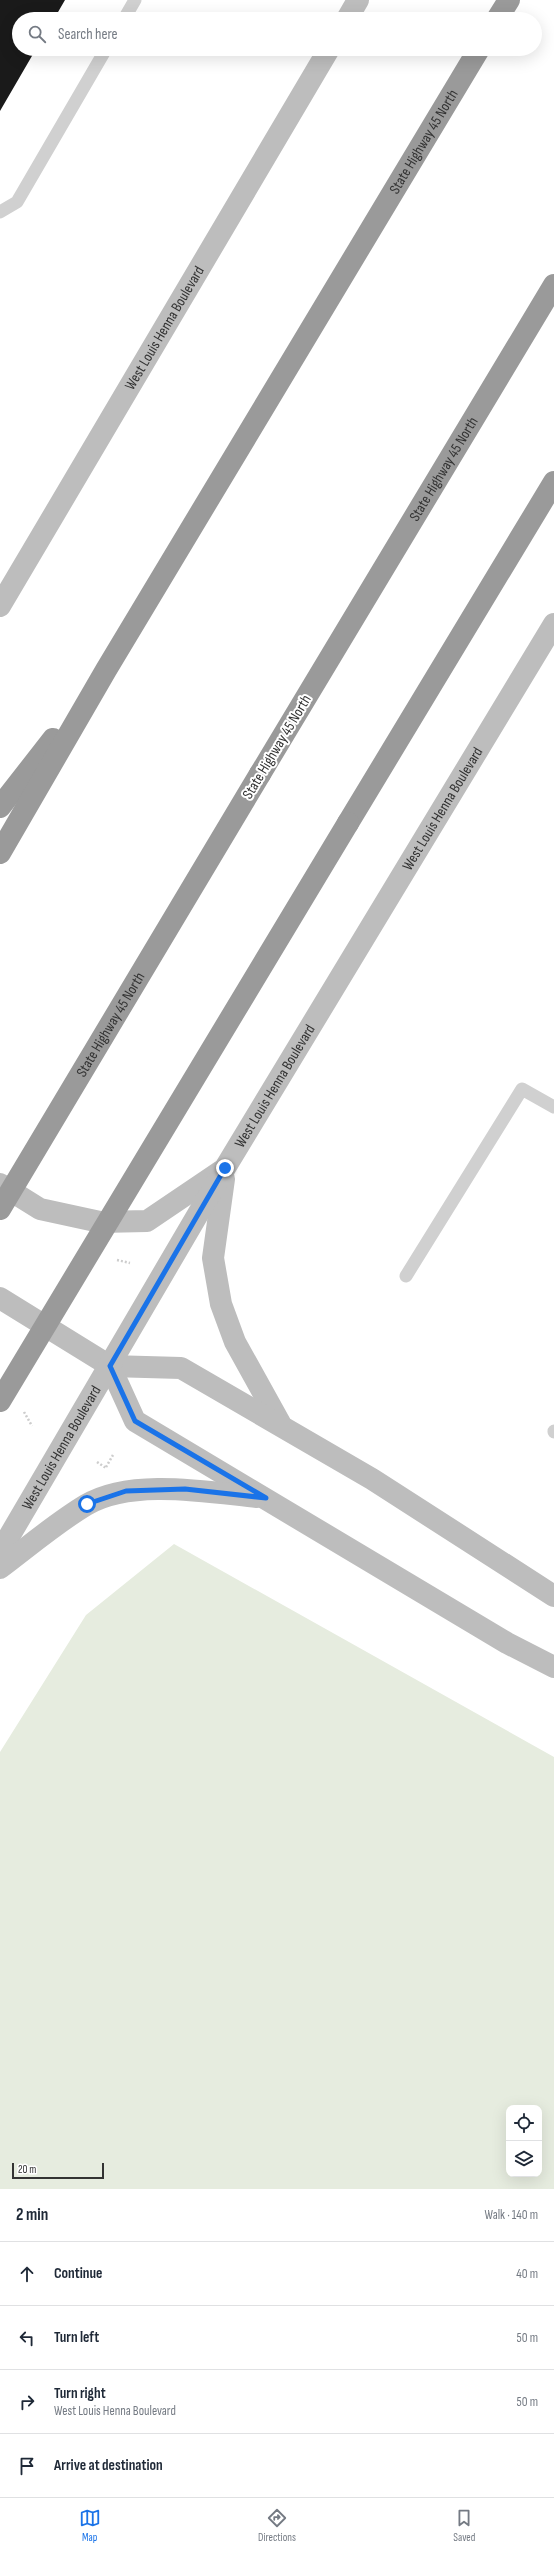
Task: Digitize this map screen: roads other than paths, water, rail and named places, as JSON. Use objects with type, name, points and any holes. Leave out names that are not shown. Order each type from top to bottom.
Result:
[{"type":"highway","points":[[501,12],[509,0]]},
{"type":"highway","name":"State Highway 45 North","points":[[0,853],[106,670],[475,56]]},
{"type":"highway","name":"State Highway 45 North","points":[[0,1209],[554,284]]},
{"type":"highway","points":[[0,1401],[554,482]]},
{"type":"highway","points":[[0,807],[106,670]]},
{"type":"main road","points":[[351,12],[358,0]]},
{"type":"main road","name":"West Louis Henna Boulevard","points":[[0,606],[325,56]]},
{"type":"main road","name":"West Louis Henna Boulevard","points":[[0,1552],[225,1168],[554,624]]},
{"type":"main road","points":[[0,1184],[40,1209],[100,1222],[147,1221],[225,1168]]},
{"type":"main road","points":[[225,1168],[213,1258],[221,1304],[235,1342],[280,1424]]},
{"type":"main road","points":[[0,1298],[110,1366],[181,1368],[280,1424],[372,1479],[554,1596]]},
{"type":"main road","points":[[110,1366],[135,1421],[507,1643],[554,1667]]},
{"type":"main road","points":[[0,1568],[87,1504],[126,1491],[185,1489],[266,1498]]},
{"type":"lane","points":[[128,12],[135,0]]},
{"type":"lane","points":[[0,212],[17,202],[102,56]]},
{"type":"lane","points":[[406,1276],[522,1089],[554,1107]]}]
